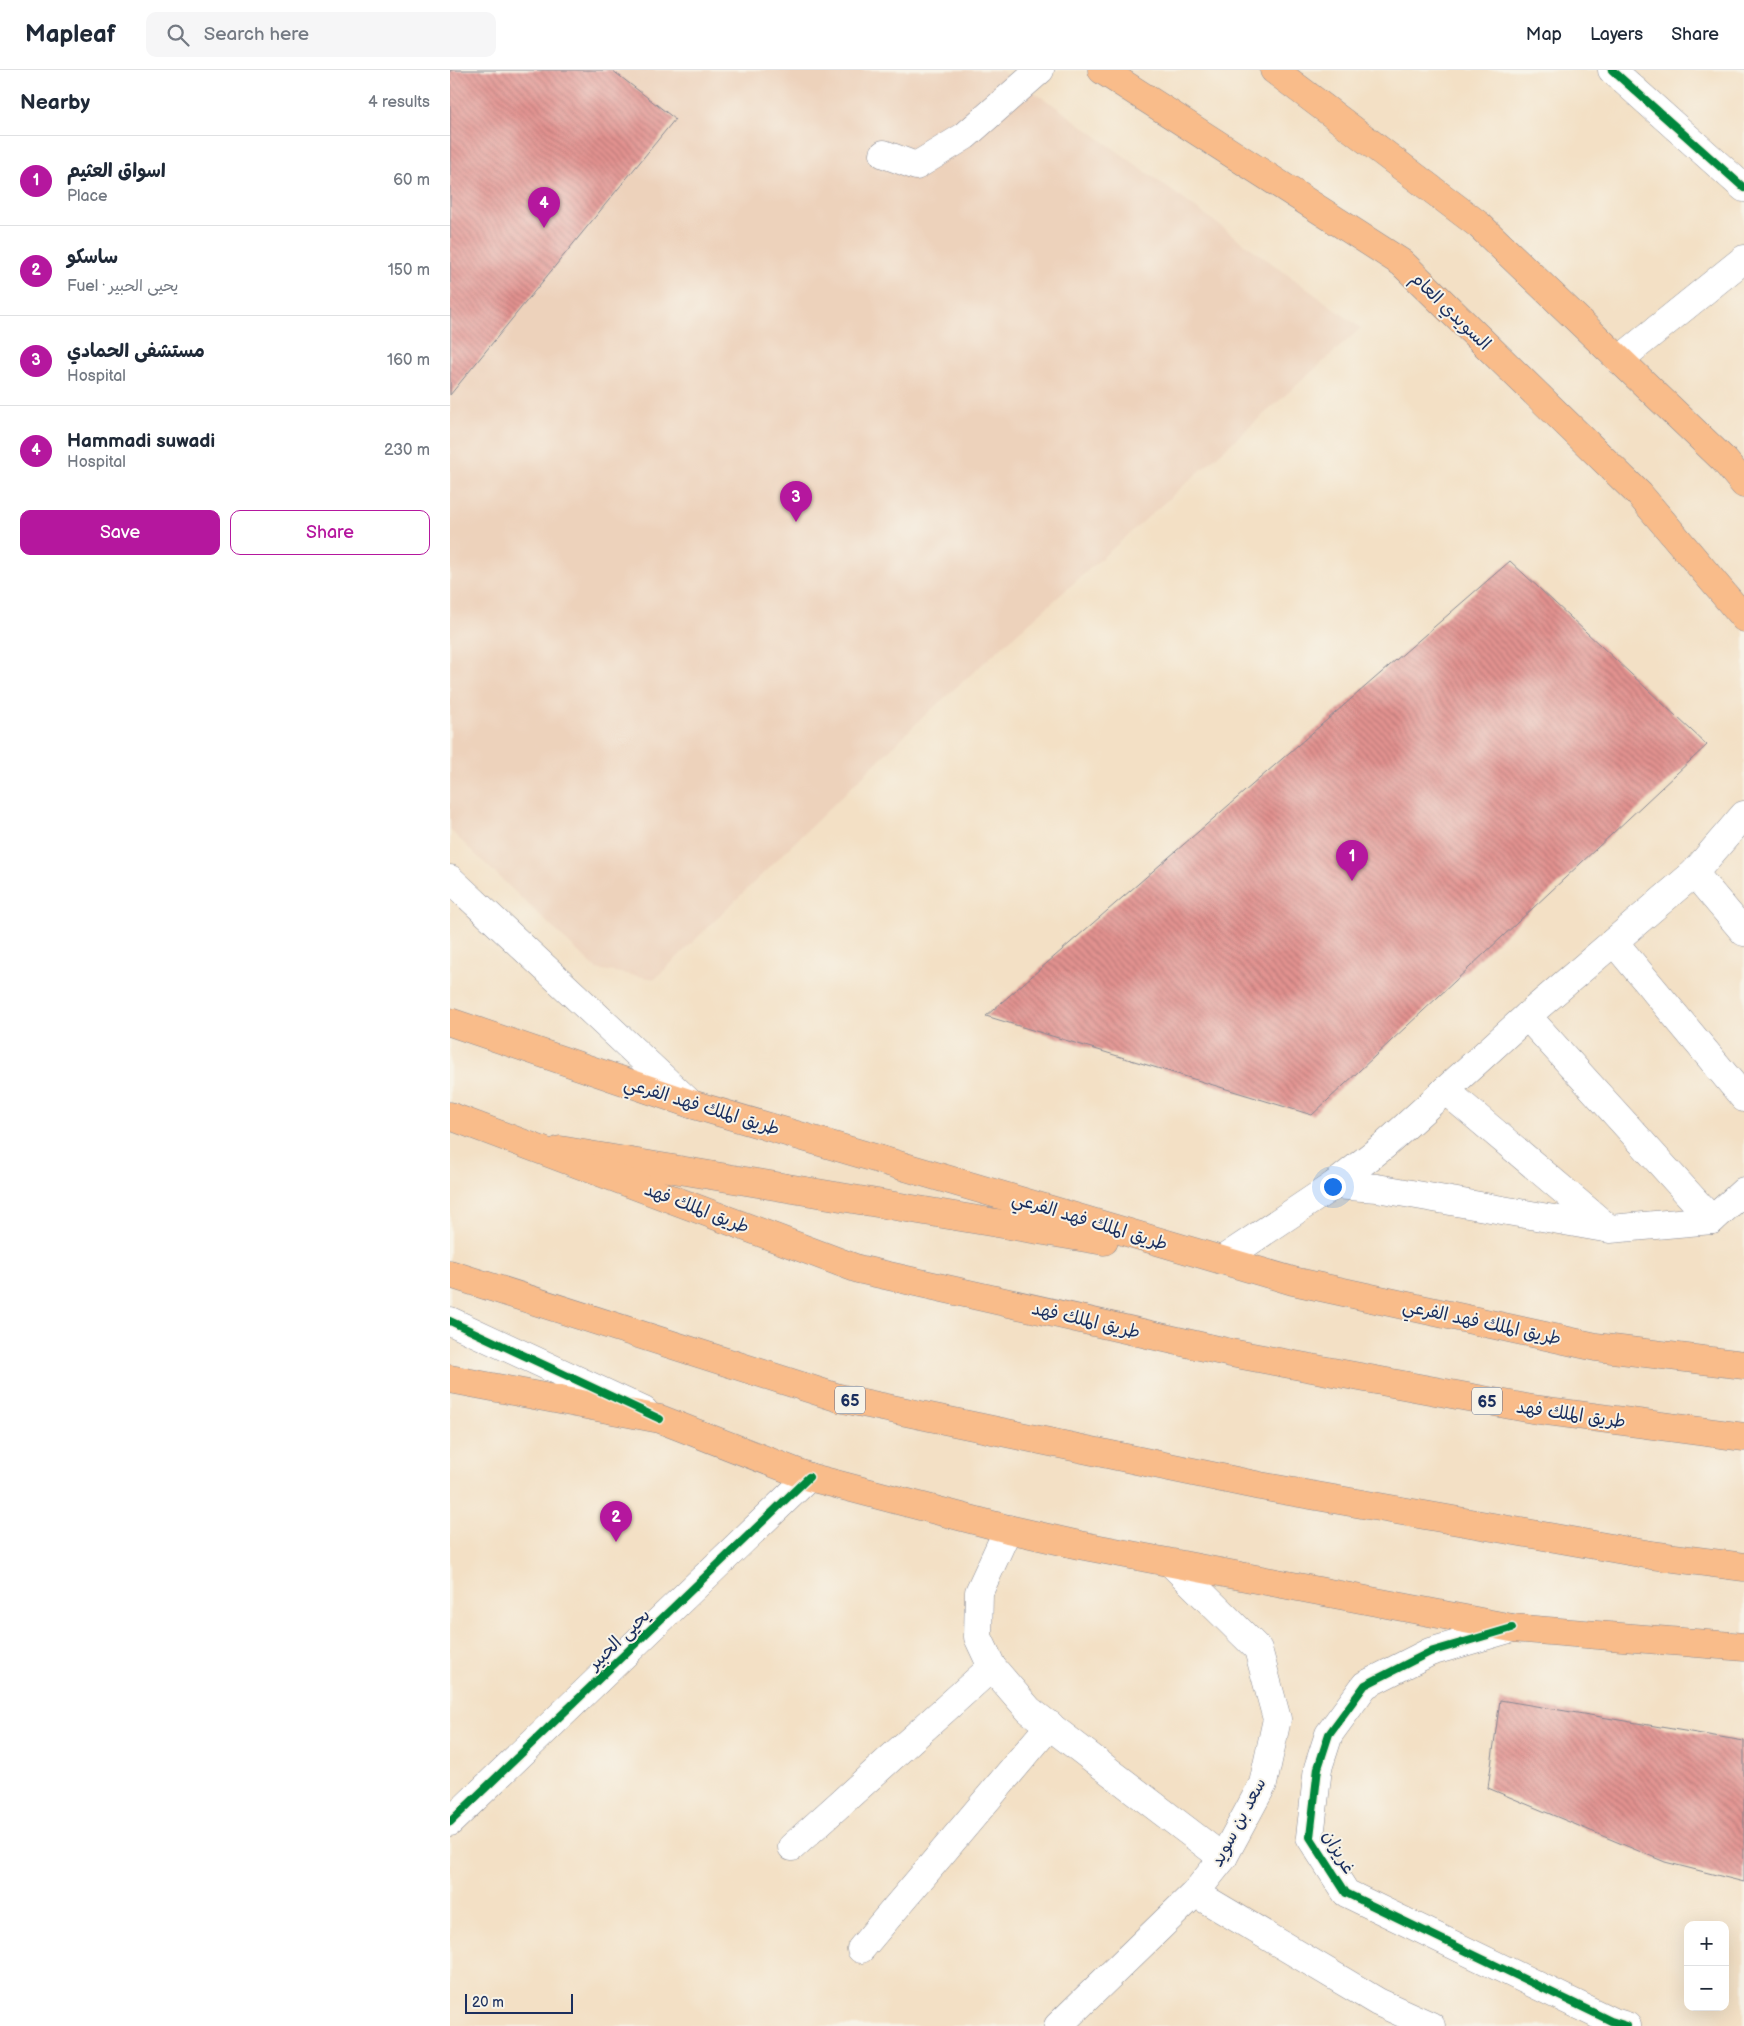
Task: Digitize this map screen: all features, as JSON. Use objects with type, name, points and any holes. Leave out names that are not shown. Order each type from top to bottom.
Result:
[{"type":"main road","name":"السويدي العام","points":[[1102,70],[1402,263],[1640,495],[1744,618]]},
{"type":"main road","points":[[1274,70],[1479,226],[1724,460],[1744,484]]},
{"type":"main road","name":"طريق الملك فهد الفرعي","points":[[450,1022],[691,1104],[1293,1281],[1596,1347],[1744,1365]]},
{"type":"main road","name":"طريق الملك فهد","points":[[450,1116],[858,1269],[1231,1353],[1532,1409],[1744,1437]]},
{"type":"main road","points":[[527,1144],[1222,1260]]},
{"type":"main road","name":"65","points":[[450,1274],[839,1398],[1260,1486],[1642,1553],[1744,1567]]},
{"type":"main road","points":[[450,1380],[660,1419],[809,1477],[1008,1529],[1172,1564],[1512,1628],[1744,1647]]},
{"type":"street","points":[[884,154],[916,166],[965,136],[1040,70]]},
{"type":"street","points":[[1612,70],[1744,188]]},
{"type":"street","points":[[1619,360],[1744,259]]},
{"type":"street","points":[[1222,1260],[1334,1185],[1385,1145],[1527,1016],[1694,872],[1744,815]]},
{"type":"street","points":[[1694,872],[1744,932]]},
{"type":"street","points":[[450,879],[691,1104]]},
{"type":"street","points":[[1614,942],[1744,1098]]},
{"type":"street","points":[[1527,1016],[1712,1220]]},
{"type":"street","points":[[1445,1090],[1610,1230]]},
{"type":"street","points":[[1334,1185],[1377,1188],[1610,1230],[1712,1220],[1744,1191]]},
{"type":"street","points":[[450,1321],[660,1419]]},
{"type":"street","name":"يحيى الحبير","points":[[450,1822],[809,1477]]},
{"type":"street","points":[[1008,1529],[979,1592],[978,1637],[992,1667],[1029,1710],[1223,1858]]},
{"type":"street","name":"سعد بن سويد","points":[[1058,2026],[1195,1893],[1223,1858],[1263,1784],[1276,1719],[1258,1649],[1172,1564]]},
{"type":"street","name":"غريزان","points":[[1512,1628],[1430,1652],[1365,1685],[1329,1734],[1318,1768],[1310,1837],[1346,1893],[1611,2021],[1626,2026]]},
{"type":"street","points":[[792,1847],[992,1667]]},
{"type":"street","points":[[862,1949],[1050,1725]]},
{"type":"street","points":[[1195,1893],[1378,2002],[1431,2026]]},
{"type":"shaded area","points":[[450,70],[1000,70],[1055,106],[1361,328],[924,716],[655,979],[596,969],[450,830]]},
{"type":"building","points":[[450,70],[612,70],[675,119],[450,395]]},
{"type":"building","points":[[1510,561],[1707,745],[1312,1115],[986,1016]]},
{"type":"building","points":[[1500,1700],[1744,1741],[1744,1882],[1665,1862],[1488,1788]]},
{"type":"cycle path","points":[[1612,70],[1744,188]]},
{"type":"cycle path","points":[[450,1321],[660,1419]]},
{"type":"cycle path","points":[[450,1822],[809,1477]]},
{"type":"cycle path","points":[[1512,1628],[1430,1652],[1365,1685],[1329,1734],[1318,1768],[1310,1837],[1346,1893],[1611,2021],[1627,2026]]},
{"type":"place","name":"Hammadi suwadi","points":[[544,228]]},
{"type":"place","name":"مستشفى الحمادي","points":[[796,522]]},
{"type":"place","name":"اسواق العثيم","points":[[1352,881]]},
{"type":"place","name":"ساسكو","points":[[616,1542]]}]
